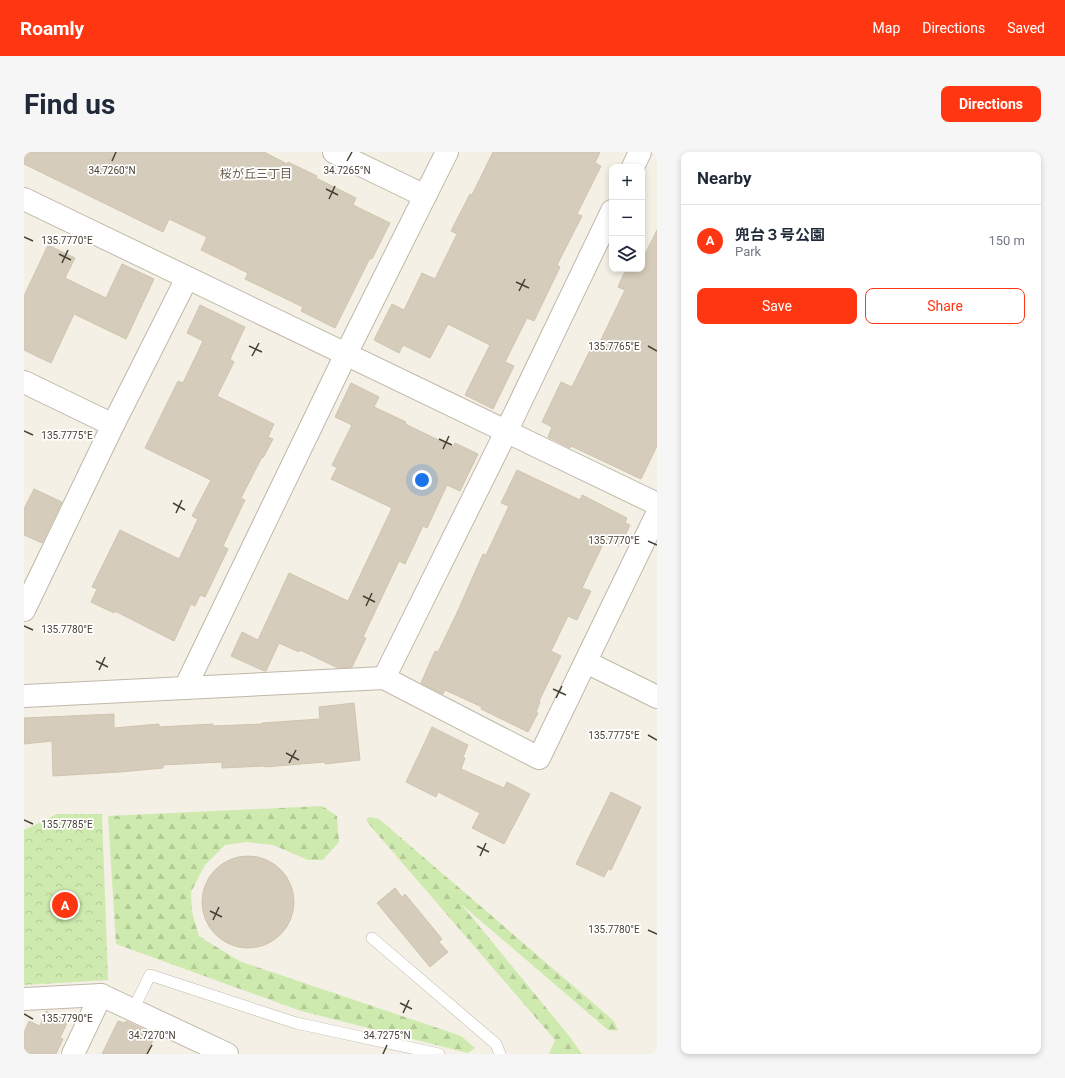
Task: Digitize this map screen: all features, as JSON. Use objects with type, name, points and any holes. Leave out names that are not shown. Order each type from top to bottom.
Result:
[{"type":"street","points":[[334,152],[425,196]]},
{"type":"street","points":[[185,688],[346,354],[447,152]]},
{"type":"street","points":[[634,164],[640,152]]},
{"type":"street","points":[[24,199],[657,504]]},
{"type":"street","points":[[384,678],[506,432],[609,217]]},
{"type":"street","points":[[24,610],[31,575],[113,425],[187,278]]},
{"type":"street","points":[[24,382],[113,425]]},
{"type":"street","points":[[24,696],[384,678],[539,758],[657,514]]},
{"type":"street","points":[[586,662],[657,697]]},
{"type":"street","points":[[73,1054],[101,995]]},
{"type":"street","points":[[24,999],[101,995],[227,1054]]},
{"type":"lane","points":[[372,938],[496,1044],[500,1054]]},
{"type":"lane","points":[[133,1010],[150,975],[296,1023],[439,1054]]},
{"type":"green space","points":[[322,806],[337,816],[339,842],[323,860],[308,860],[273,845],[246,842],[225,845],[205,865],[191,892],[192,912],[199,936],[239,961],[461,1036],[475,1048],[468,1053],[301,1011],[116,944],[108,816]]},
{"type":"green space","points":[[57,814],[102,814],[108,980],[24,985],[24,830]]},
{"type":"green space","points":[[369,817],[379,819],[614,1021],[618,1031],[608,1030],[461,904],[570,1037],[582,1054],[549,1054],[555,1040],[373,829],[366,820]]},
{"type":"building","points":[[24,152],[264,152],[287,164],[288,162],[317,176],[316,178],[356,198],[353,205],[390,223],[372,259],[370,258],[335,328],[301,311],[303,307],[245,279],[248,273],[201,250],[207,237],[169,219],[163,232],[24,164]]},
{"type":"building","points":[[493,152],[600,152],[595,163],[601,166],[577,214],[582,216],[557,265],[560,267],[534,321],[527,318],[505,362],[514,366],[493,409],[465,395],[490,345],[448,324],[430,358],[403,345],[399,353],[374,340],[392,304],[404,310],[422,273],[435,279],[457,234],[451,231],[470,194],[472,195]]},
{"type":"building","points":[[657,230],[657,446],[641,479],[571,446],[570,448],[548,437],[552,427],[542,422],[561,382],[572,387],[594,342],[599,344],[625,290],[618,287],[625,272],[645,272],[645,254]]},
{"type":"building","points":[[48,245],[75,258],[65,278],[106,298],[122,264],[154,279],[126,339],[74,314],[51,363],[24,350],[24,296]]},
{"type":"building","points":[[200,305],[245,327],[230,359],[234,362],[217,396],[274,424],[268,437],[273,439],[241,498],[245,500],[223,546],[228,549],[205,597],[200,595],[195,606],[191,604],[174,641],[115,611],[114,613],[91,602],[97,589],[92,587],[120,530],[179,559],[198,519],[192,516],[211,480],[145,448],[178,381],[183,383],[203,341],[187,333]]},
{"type":"building","points":[[351,383],[379,397],[374,407],[453,447],[455,443],[478,454],[460,491],[447,485],[427,528],[423,526],[405,564],[399,561],[363,637],[366,638],[352,667],[338,668],[300,650],[299,652],[279,643],[266,671],[264,671],[231,656],[242,632],[258,640],[289,573],[348,601],[392,508],[331,479],[337,468],[332,465],[352,425],[335,417]]},
{"type":"building","points":[[517,470],[580,500],[582,495],[627,518],[625,523],[630,525],[620,546],[606,538],[582,588],[591,591],[577,620],[568,616],[551,651],[561,656],[539,701],[540,702],[536,712],[538,713],[528,732],[481,709],[482,707],[445,690],[443,694],[421,683],[435,651],[438,652],[456,615],[483,554],[486,555],[509,506],[501,503]]},
{"type":"building","points":[[34,489],[62,502],[42,543],[24,535],[24,509]]},
{"type":"building","points":[[354,703],[360,760],[325,764],[325,762],[265,767],[222,768],[222,762],[163,765],[163,768],[53,776],[52,741],[24,744],[24,718],[114,714],[114,728],[159,724],[159,727],[213,724],[213,726],[262,724],[320,719],[319,707]]},
{"type":"building","points":[[432,727],[468,745],[463,757],[465,758],[461,769],[504,788],[507,782],[530,794],[504,844],[472,828],[480,813],[438,792],[436,797],[406,782]]},
{"type":"building","points":[[611,792],[641,807],[611,870],[608,869],[604,877],[576,864]]},
{"type":"building","points":[[248,856],[266,859],[281,869],[291,884],[294,902],[291,920],[281,935],[266,945],[248,948],[230,945],[215,935],[205,920],[202,902],[205,884],[215,869],[230,859]]},
{"type":"building","points":[[395,888],[402,897],[405,894],[442,939],[439,942],[448,952],[430,967],[377,903]]},
{"type":"building","points":[[46,1011],[68,1021],[60,1038],[63,1039],[56,1054],[24,1054],[24,1033],[29,1021],[40,1026]]},
{"type":"building","points":[[118,1021],[125,1023],[126,1021],[149,1032],[148,1034],[155,1037],[146,1054],[102,1054]]},
{"type":"place","name":"兜台３号公園","points":[[65,905]]},
{"type":"district","name":"桜が丘三丁目","points":[[256,174]]}]
